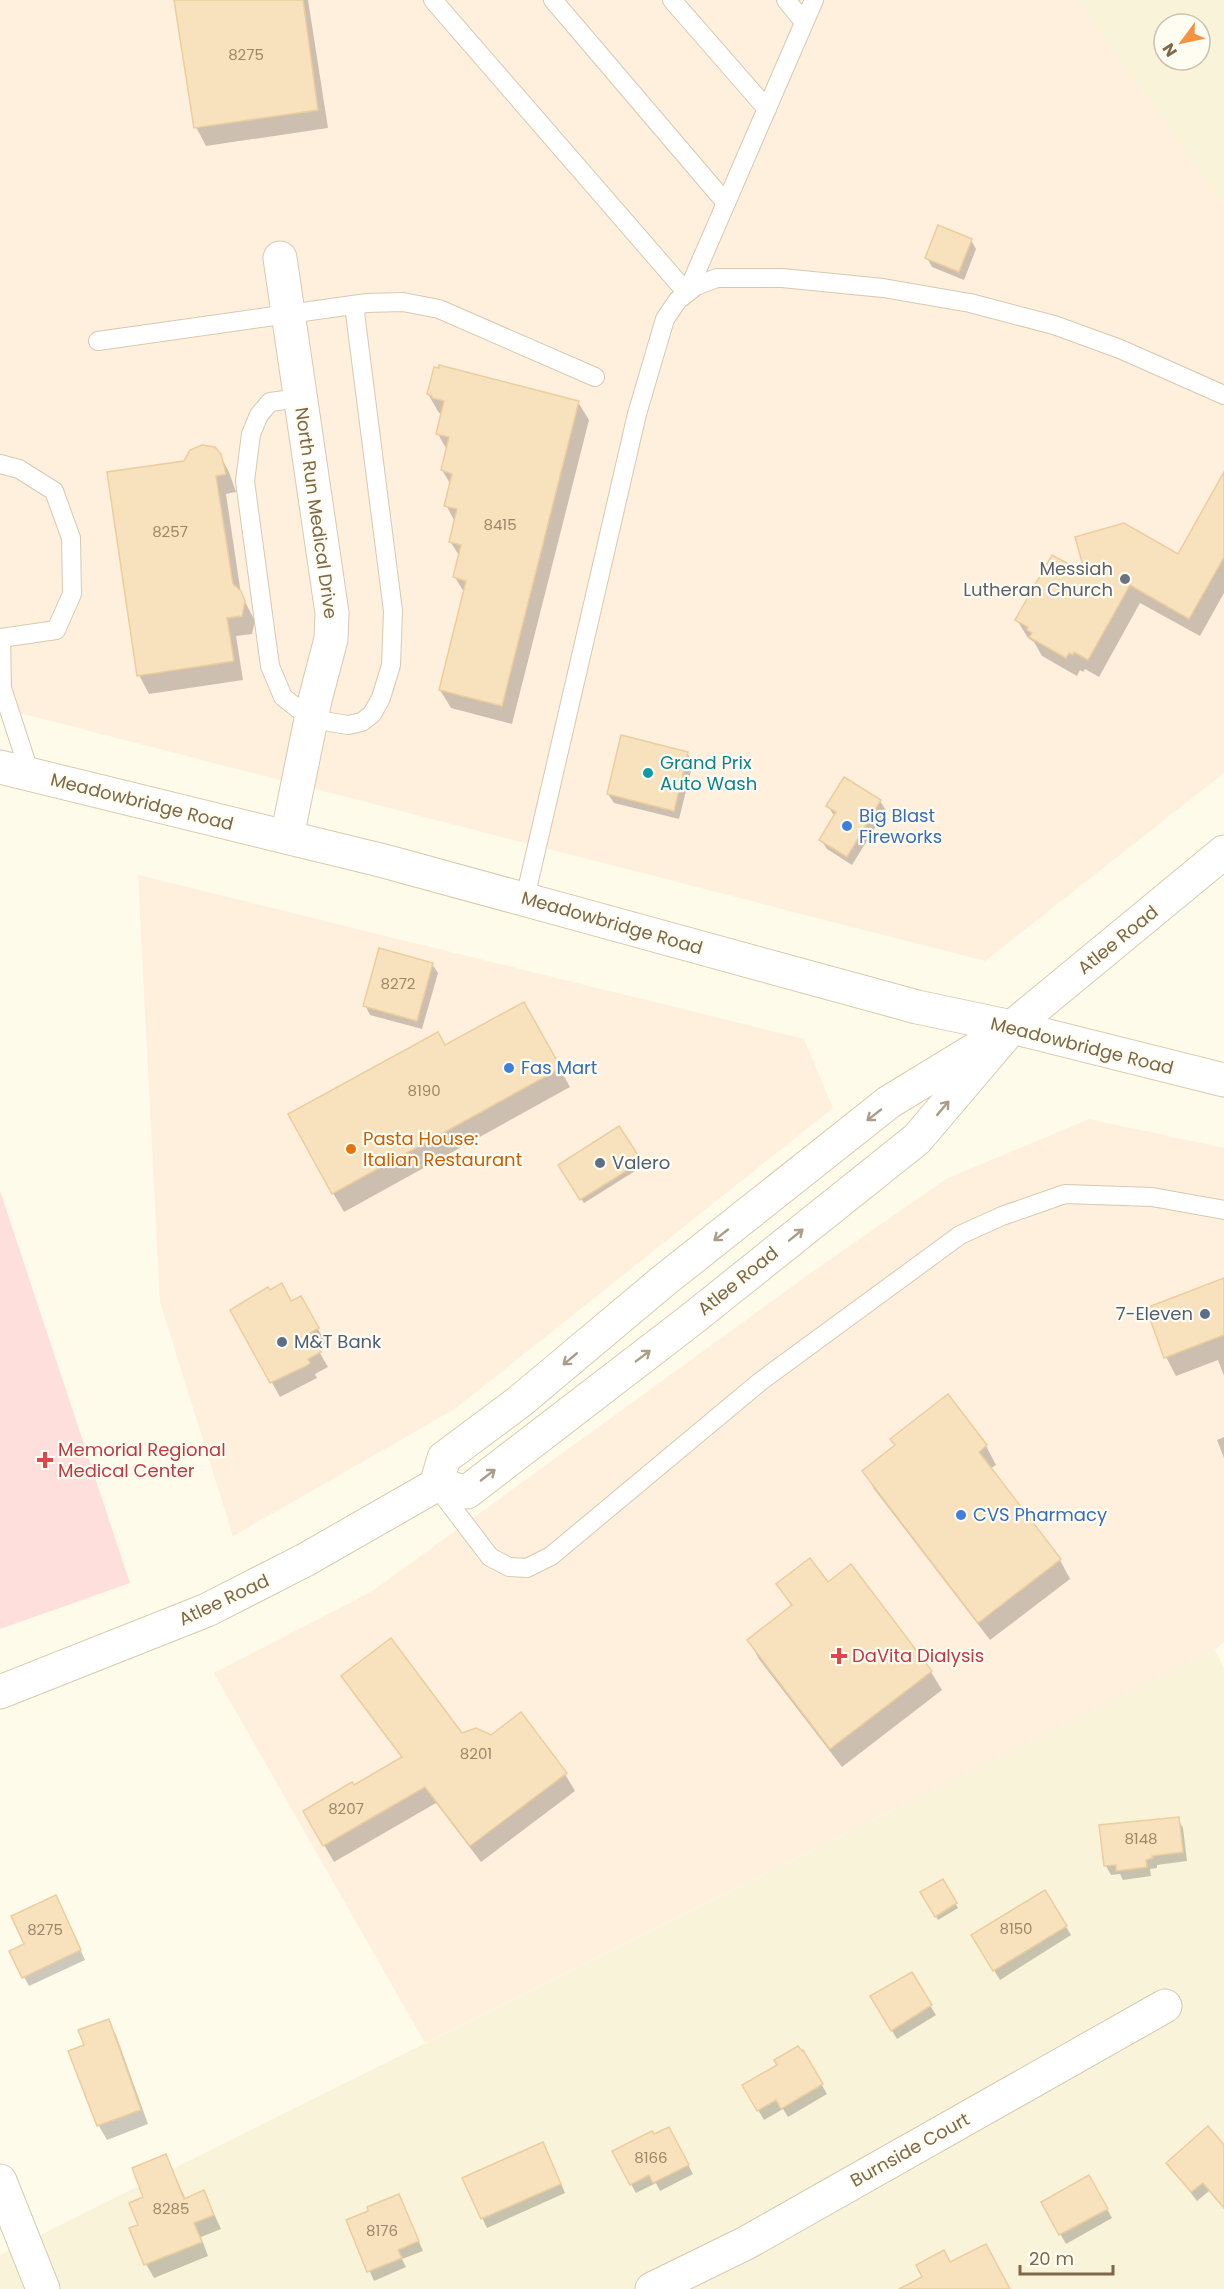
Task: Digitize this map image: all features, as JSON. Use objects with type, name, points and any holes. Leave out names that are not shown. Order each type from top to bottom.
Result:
[{"type":"main road","name":"North Run Medical Drive","points":[[280,258],[332,614],[331,639],[286,837]]},
{"type":"main road","name":"Meadowbridge Road","points":[[15,770],[525,898],[917,1008],[1012,1028],[1224,1080]]},
{"type":"main road","name":"Atlee Road","points":[[436,1485],[444,1458],[519,1402],[684,1264],[889,1102],[1012,1028],[1224,852]]},
{"type":"main road","name":"Atlee Road","points":[[0,1692],[207,1610],[305,1560],[436,1485],[467,1492],[692,1319],[917,1139],[1012,1028]]},
{"type":"main road","name":"Burnside Court","points":[[652,2289],[746,2243],[1165,2006]]},
{"type":"main road","points":[[0,2181],[43,2289]]},
{"type":"lane","points":[[433,0],[687,293]]},
{"type":"lane","points":[[553,0],[726,203]]},
{"type":"lane","points":[[672,0],[767,109]]},
{"type":"lane","points":[[786,0],[804,22]]},
{"type":"lane","points":[[687,293],[814,0]]},
{"type":"lane","points":[[525,898],[637,414],[665,319],[678,300],[696,286],[717,278],[782,278],[884,288],[970,303],[1054,325],[1110,345],[1224,395]]},
{"type":"lane","points":[[98,341],[354,305],[403,302],[439,309],[595,377]]},
{"type":"lane","points":[[301,398],[270,402],[259,415],[251,434],[245,481],[270,666],[283,697],[311,719],[348,725],[362,722],[372,714],[381,698],[391,665],[393,611],[354,305]]},
{"type":"lane","points":[[0,464],[20,469],[54,491],[71,538],[72,594],[56,630],[0,638],[2,688],[15,770]]},
{"type":"lane","points":[[436,1485],[490,1557],[509,1567],[527,1568],[551,1556],[761,1381],[960,1235],[1002,1216],[1065,1194],[1152,1197],[1224,1210]]},
{"type":"shaded area","points":[[0,0],[1078,0],[1224,204],[1224,773],[985,961],[0,708]]},
{"type":"shaded area","points":[[1078,0],[1224,0],[1224,204]]},
{"type":"shaded area","points":[[138,875],[804,1039],[833,1108],[456,1408],[233,1536],[160,1302]]},
{"type":"shaded area","points":[[1089,1119],[1224,1148],[1224,1642],[1215,1650],[425,2043],[214,1673],[371,1592],[819,1267],[946,1179]]},
{"type":"shaded area","name":"Memorial Regional Medical Center","points":[[0,1191],[130,1583],[0,1629]]},
{"type":"shaded area","points":[[1215,1650],[1224,1668],[1224,2289],[0,2289],[0,2255]]},
{"type":"building","points":[[174,0],[303,0],[318,110],[194,128]]},
{"type":"building","points":[[938,225],[972,239],[959,272],[925,258]]},
{"type":"building","points":[[439,365],[579,401],[502,706],[439,690],[466,581],[453,577],[461,545],[449,542],[457,509],[444,506],[452,474],[441,470],[449,437],[436,434],[444,401],[427,394],[434,367],[439,368]]},
{"type":"building","points":[[202,445],[215,447],[221,454],[226,474],[216,476],[233,584],[241,591],[245,601],[242,616],[227,618],[234,661],[137,676],[107,472],[184,461],[190,450]]},
{"type":"building","name":"Messiah Lutheran Church","points":[[1224,472],[1224,557],[1189,619],[1130,585],[1088,660],[1074,652],[1073,655],[1069,653],[1066,658],[1029,637],[1032,633],[1027,630],[1028,627],[1015,620],[1052,555],[1085,573],[1075,537],[1124,523],[1178,554]]},
{"type":"building","name":"Grand Prix Auto Wash","points":[[621,735],[688,752],[674,811],[607,794]]},
{"type":"building","name":"Big Blast Fireworks","points":[[844,777],[881,800],[847,857],[819,840],[836,812],[826,806]]},
{"type":"building","points":[[379,948],[433,963],[417,1021],[363,1006]]},
{"type":"building","points":[[524,1002],[561,1068],[332,1194],[288,1114],[438,1032],[445,1045]]},
{"type":"building","name":"Valero","points":[[619,1126],[642,1161],[580,1200],[558,1165]]},
{"type":"building","points":[[1224,1278],[1224,1335],[1164,1358],[1146,1308]]},
{"type":"building","name":"M&T Bank","points":[[282,1283],[291,1301],[301,1296],[319,1328],[310,1333],[321,1352],[308,1359],[310,1363],[308,1365],[270,1383],[230,1310],[268,1287],[270,1290]]},
{"type":"building","name":"CVS Pharmacy","points":[[948,1394],[987,1445],[979,1452],[1061,1559],[978,1623],[862,1471],[895,1445],[890,1439]]},
{"type":"building","name":"DaVita Dialysis","points":[[810,1558],[828,1582],[851,1564],[932,1671],[830,1749],[747,1640],[792,1605],[776,1584]]},
{"type":"building","points":[[391,1638],[462,1733],[476,1728],[491,1735],[521,1712],[567,1773],[470,1846],[425,1787],[323,1846],[303,1811],[352,1782],[354,1785],[402,1757],[341,1676]]},
{"type":"building","points":[[1179,1817],[1183,1852],[1152,1856],[1153,1858],[1146,1860],[1147,1867],[1116,1871],[1116,1865],[1104,1866],[1099,1825]]},
{"type":"building","points":[[943,1879],[957,1903],[935,1917],[920,1892]]},
{"type":"building","points":[[1045,1890],[1067,1926],[993,1971],[971,1935]]},
{"type":"building","points":[[56,1895],[81,1950],[22,1978],[9,1951],[24,1944],[11,1916]]},
{"type":"building","points":[[912,1972],[932,2005],[891,2031],[870,1996]]},
{"type":"building","points":[[109,2019],[141,2110],[97,2126],[68,2051],[84,2045],[78,2030]]},
{"type":"building","points":[[798,2046],[803,2050],[823,2084],[781,2109],[776,2100],[757,2111],[742,2085],[777,2065],[774,2060]]},
{"type":"building","points":[[1208,2126],[1224,2145],[1224,2208],[1203,2183],[1191,2192],[1166,2163]]},
{"type":"building","points":[[669,2127],[689,2165],[653,2183],[649,2175],[630,2185],[612,2151],[652,2131],[654,2134]]},
{"type":"building","points":[[543,2142],[561,2184],[481,2219],[462,2178]]},
{"type":"building","points":[[166,2154],[184,2199],[204,2190],[214,2215],[194,2223],[202,2242],[144,2265],[129,2228],[138,2225],[129,2203],[143,2197],[132,2168]]},
{"type":"building","points":[[1089,2175],[1108,2209],[1059,2235],[1041,2202]]},
{"type":"building","points":[[399,2194],[419,2241],[398,2250],[402,2258],[367,2272],[346,2220],[368,2211],[367,2207]]},
{"type":"building","points":[[986,2244],[1010,2289],[899,2289],[922,2277],[916,2265],[944,2250],[950,2262]]},
{"type":"place","name":"Messiah Lutheran Church","points":[[1125,579]]},
{"type":"place","name":"Grand Prix Auto Wash","points":[[648,773]]},
{"type":"place","name":"Big Blast Fireworks","points":[[847,826]]},
{"type":"place","name":"Fas Mart","points":[[509,1068]]},
{"type":"place","name":"Pasta House: Italian Restaurant","points":[[351,1149]]},
{"type":"place","name":"Valero","points":[[600,1163]]},
{"type":"place","name":"7-Eleven","points":[[1205,1314]]},
{"type":"place","name":"M&T Bank","points":[[282,1342]]},
{"type":"place","name":"Memorial Regional Medical Center","points":[[45,1460]]},
{"type":"place","name":"CVS Pharmacy","points":[[961,1515]]},
{"type":"place","name":"DaVita Dialysis","points":[[839,1656]]}]
